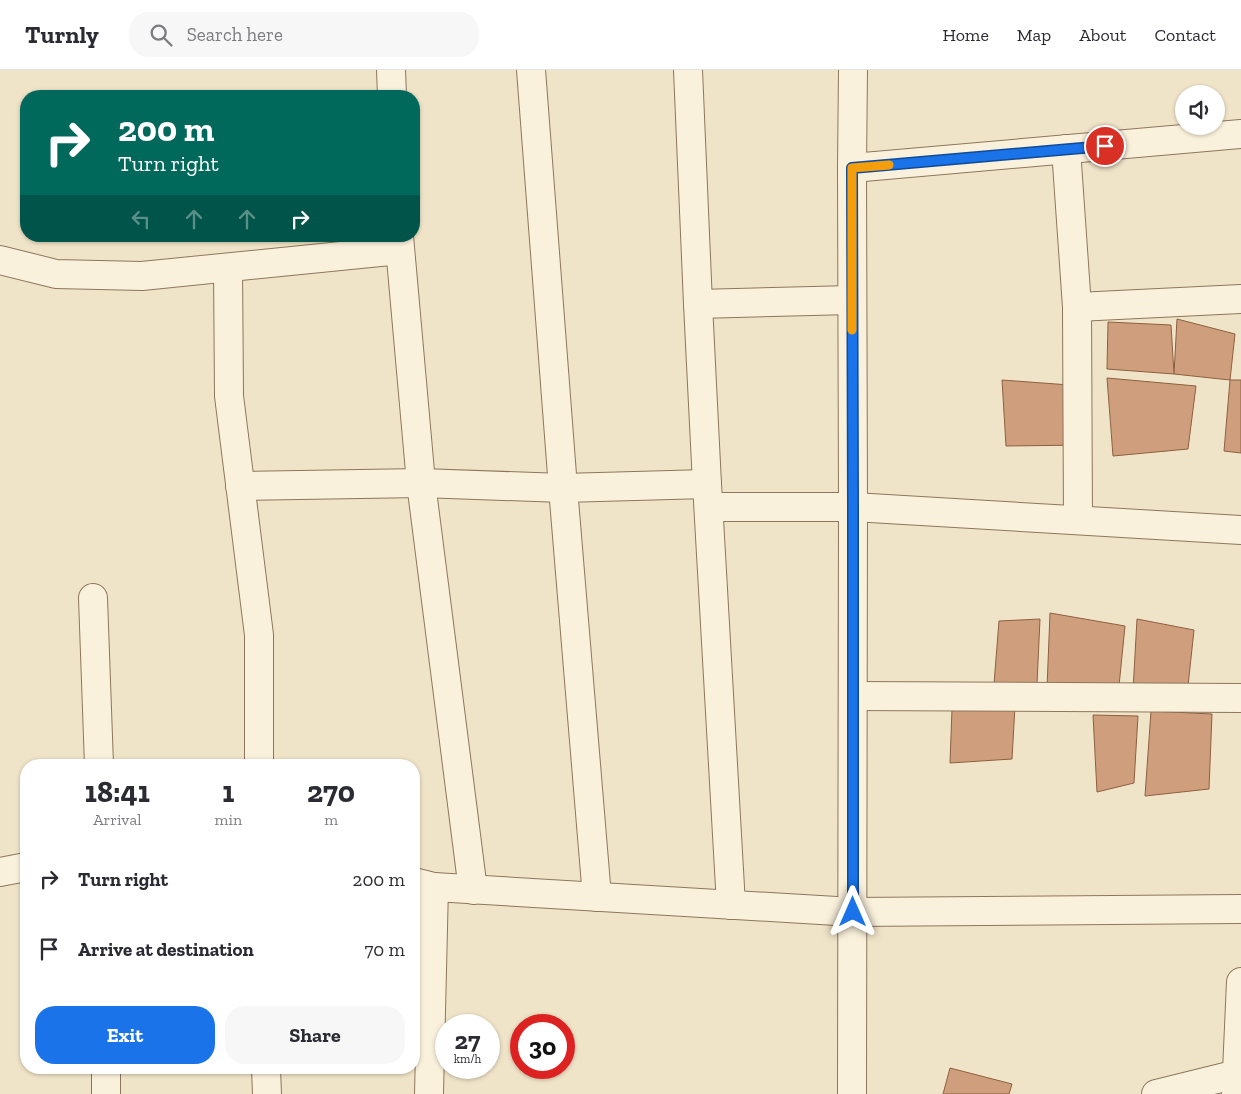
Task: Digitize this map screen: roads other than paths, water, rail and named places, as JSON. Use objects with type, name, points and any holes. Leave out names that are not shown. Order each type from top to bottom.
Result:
[{"type":"street","points":[[391,70],[392,90]]},
{"type":"street","points":[[531,70],[597,897]]},
{"type":"street","points":[[688,70],[698,304],[731,905]]},
{"type":"street","points":[[852,1094],[853,70]]},
{"type":"street","points":[[852,168],[1241,134]]},
{"type":"street","points":[[1066,149],[1077,307],[1078,520]]},
{"type":"street","points":[[0,260],[56,274],[142,276],[228,268],[400,243],[421,483],[473,890]]},
{"type":"street","points":[[228,268],[229,396],[259,635],[259,759]]},
{"type":"street","points":[[1077,307],[1241,299]]},
{"type":"street","points":[[698,304],[852,300]]},
{"type":"street","points":[[240,486],[421,483],[563,488],[708,495],[853,508],[1241,530]]},
{"type":"street","points":[[93,598],[99,759]]},
{"type":"street","points":[[853,696],[1241,698]]},
{"type":"street","points":[[0,872],[20,868]]},
{"type":"street","points":[[428,1094],[424,884],[473,890],[853,912],[1241,909]]},
{"type":"street","points":[[1156,1094],[1238,1080],[1241,982]]},
{"type":"street","points":[[106,1074],[106,1094]]},
{"type":"street","points":[[266,1074],[267,1094]]}]
